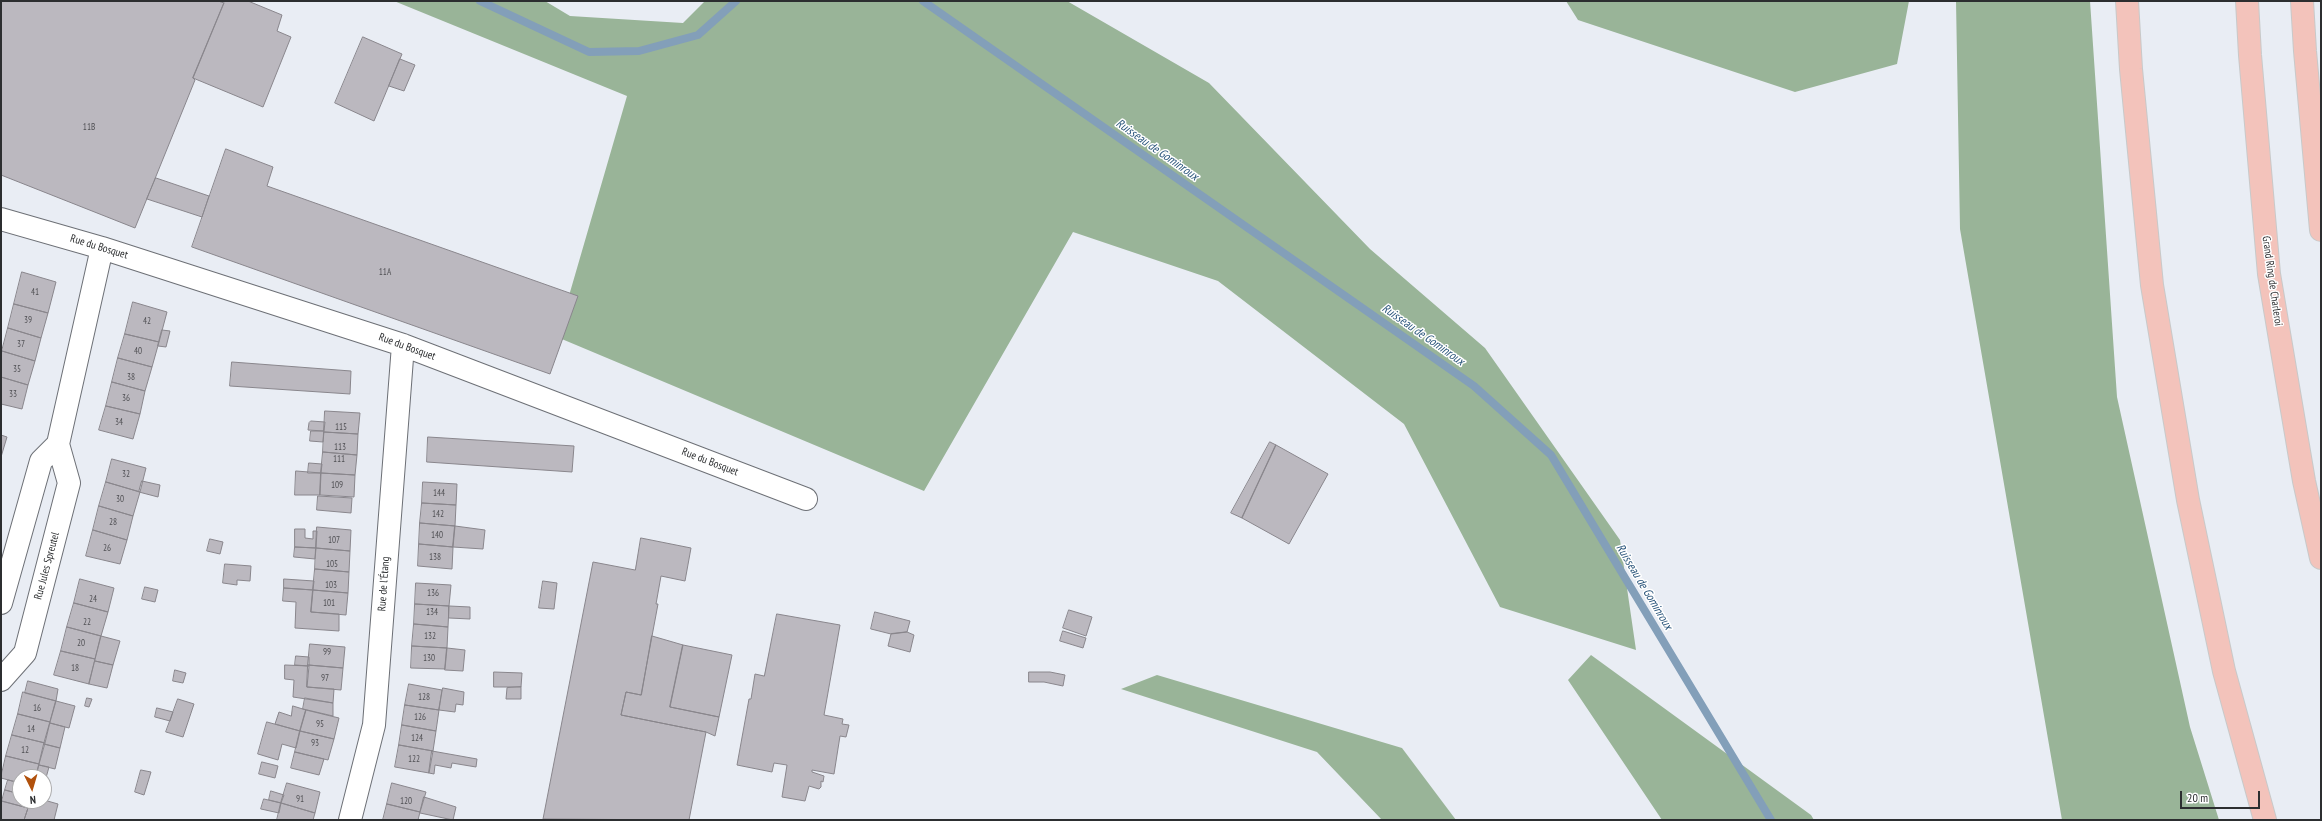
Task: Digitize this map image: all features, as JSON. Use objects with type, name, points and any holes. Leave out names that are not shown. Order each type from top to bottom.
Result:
[{"type":"highway","points":[[2127,1],[2131,69],[2152,285],[2188,500],[2224,671],[2265,820]]},
{"type":"highway","name":"Grand Ring de Charleroi","points":[[2247,1],[2250,55],[2269,274],[2304,481],[2321,558]]},
{"type":"highway","points":[[2302,1],[2321,230]]},
{"type":"street","name":"Rue du Bosquet","points":[[1,219],[102,248],[403,345],[806,499]]},
{"type":"street","name":"Rue Jules Spreutel","points":[[1,680],[24,653],[69,482],[58,444],[102,248]]},
{"type":"street","name":"Rue de l'Étang","points":[[350,820],[374,725],[403,345]]},
{"type":"street","points":[[1,603],[41,461],[58,444]]},
{"type":"green space","points":[[394,1],[545,1],[570,16],[683,23],[705,1],[1067,1],[1209,83],[1370,249],[1485,348],[1620,540],[1636,650],[1500,607],[1404,424],[1218,281],[1073,232],[924,491],[557,337],[627,96]]},
{"type":"green space","points":[[1566,1],[1909,1],[1897,64],[1795,92],[1578,20]]},
{"type":"green space","points":[[1956,1],[2090,1],[2117,397],[2190,727],[2219,820],[2062,820],[1960,229]]},
{"type":"green space","points":[[1591,655],[1811,815],[1814,820],[1662,820],[1568,680]]},
{"type":"green space","points":[[1157,675],[1402,748],[1456,820],[1382,820],[1317,752],[1121,689]]},
{"type":"building","points":[[1,1],[218,1],[224,3],[193,78],[195,80],[135,228],[1,175]]},
{"type":"building","points":[[225,1],[248,1],[282,15],[277,31],[291,37],[263,107],[193,78]]},
{"type":"building","points":[[363,37],[402,54],[374,121],[335,103]]},
{"type":"building","points":[[400,59],[415,65],[404,91],[389,86]]},
{"type":"building","points":[[226,149],[273,167],[267,186],[578,296],[550,374],[192,247]]},
{"type":"building","points":[[156,178],[209,196],[202,217],[147,199]]},
{"type":"building","points":[[22,272],[56,282],[48,313],[14,304]]},
{"type":"building","points":[[133,302],[167,312],[159,342],[125,334]]},
{"type":"building","points":[[14,304],[48,313],[41,338],[8,328]]},
{"type":"building","points":[[8,328],[41,338],[35,361],[2,351]]},
{"type":"building","points":[[162,330],[170,331],[166,347],[158,346]]},
{"type":"building","points":[[125,334],[159,342],[152,367],[118,358]]},
{"type":"building","points":[[2,351],[35,361],[28,385],[1,377]]},
{"type":"building","points":[[118,358],[152,367],[145,391],[112,382]]},
{"type":"building","points":[[232,362],[351,371],[350,394],[230,386]]},
{"type":"building","points":[[1,377],[28,385],[22,409],[1,404]]},
{"type":"building","points":[[112,382],[145,391],[140,414],[106,406]]},
{"type":"building","points":[[106,406],[140,414],[133,439],[99,430]]},
{"type":"building","points":[[325,411],[360,413],[358,434],[324,432]]},
{"type":"building","points":[[311,421],[325,422],[324,431],[308,430],[309,423]]},
{"type":"building","points":[[311,431],[324,431],[323,442],[310,441]]},
{"type":"building","points":[[324,432],[358,434],[357,455],[323,452]]},
{"type":"building","points":[[1,435],[7,437],[1,457]]},
{"type":"building","points":[[428,437],[574,446],[572,472],[427,462]]},
{"type":"building","points":[[1270,442],[1276,445],[1242,518],[1231,513]]},
{"type":"building","points":[[1276,445],[1328,474],[1289,544],[1242,518]]},
{"type":"building","points":[[323,452],[357,455],[355,475],[321,473]]},
{"type":"building","points":[[112,459],[146,468],[140,492],[106,482]]},
{"type":"building","points":[[309,463],[322,464],[321,473],[308,473]]},
{"type":"building","points":[[296,471],[321,473],[320,495],[295,495]]},
{"type":"building","points":[[321,473],[355,475],[354,497],[320,495]]},
{"type":"building","points":[[142,481],[160,485],[158,497],[139,492]]},
{"type":"building","points":[[106,482],[140,492],[133,516],[99,506]]},
{"type":"building","points":[[423,482],[457,484],[456,505],[422,503]]},
{"type":"building","points":[[318,496],[352,498],[351,513],[317,510]]},
{"type":"building","points":[[422,503],[456,505],[455,526],[420,523]]},
{"type":"building","points":[[99,506],[133,516],[127,540],[93,530]]},
{"type":"building","points":[[420,523],[455,526],[453,547],[419,544]]},
{"type":"building","points":[[455,526],[485,530],[483,549],[453,547]]},
{"type":"building","points":[[317,527],[351,530],[350,551],[316,548]]},
{"type":"building","points":[[295,529],[305,529],[305,538],[313,539],[313,531],[317,531],[316,548],[295,547]]},
{"type":"building","points":[[93,530],[127,540],[120,564],[86,556]]},
{"type":"building","points":[[641,538],[691,548],[685,581],[661,576],[656,604],[658,604],[641,695],[626,692],[621,715],[706,732],[689,820],[543,819],[593,562],[635,570]]},
{"type":"building","points":[[210,539],[223,542],[220,554],[207,551]]},
{"type":"building","points":[[419,544],[453,547],[452,569],[418,566]]},
{"type":"building","points":[[295,547],[316,548],[315,559],[294,557]]},
{"type":"building","points":[[316,548],[350,551],[349,572],[315,569]]},
{"type":"building","points":[[225,564],[251,566],[250,581],[237,580],[237,585],[223,583]]},
{"type":"building","points":[[315,569],[349,572],[348,593],[313,590]]},
{"type":"building","points":[[80,579],[114,588],[108,612],[74,603]]},
{"type":"building","points":[[284,579],[314,581],[313,590],[284,588]]},
{"type":"building","points":[[543,581],[557,583],[554,609],[539,608]]},
{"type":"building","points":[[416,583],[451,585],[449,606],[415,604]]},
{"type":"building","points":[[145,587],[158,590],[155,602],[142,599]]},
{"type":"building","points":[[284,588],[313,590],[311,612],[339,614],[339,631],[295,628],[296,602],[283,601]]},
{"type":"building","points":[[313,590],[348,593],[346,615],[311,612]]},
{"type":"building","points":[[74,603],[108,612],[101,636],[67,627]]},
{"type":"building","points":[[415,604],[449,606],[448,627],[414,624]]},
{"type":"building","points":[[449,606],[470,607],[470,619],[449,618]]},
{"type":"building","points":[[1069,610],[1092,617],[1086,636],[1063,628]]},
{"type":"building","points":[[875,612],[910,621],[907,632],[891,634],[871,629]]},
{"type":"building","points":[[777,614],[840,625],[824,715],[843,719],[842,724],[849,725],[846,737],[840,736],[834,774],[812,770],[812,772],[824,776],[823,782],[821,781],[821,787],[819,789],[809,786],[805,801],[782,797],[787,765],[774,763],[772,772],[737,765],[755,674],[764,676]]},
{"type":"building","points":[[414,624],[448,627],[447,648],[412,646]]},
{"type":"building","points":[[67,627],[101,636],[95,659],[61,651]]},
{"type":"building","points":[[1063,631],[1086,638],[1083,648],[1060,641]]},
{"type":"building","points":[[907,632],[914,635],[910,652],[888,646],[891,634]]},
{"type":"building","points":[[101,636],[120,641],[113,665],[95,661]]},
{"type":"building","points":[[652,636],[683,645],[670,707],[719,717],[715,736],[706,732],[621,715],[626,692],[641,695]]},
{"type":"building","points":[[310,644],[345,647],[343,668],[308,665]]},
{"type":"building","points":[[683,645],[732,655],[719,717],[670,707]]},
{"type":"building","points":[[412,646],[447,648],[445,669],[411,668]]},
{"type":"building","points":[[447,648],[465,650],[463,671],[445,670]]},
{"type":"building","points":[[61,651],[95,659],[89,684],[54,675]]},
{"type":"building","points":[[296,656],[309,657],[309,666],[295,665]]},
{"type":"building","points":[[95,661],[113,665],[107,688],[89,684]]},
{"type":"building","points":[[285,665],[309,666],[307,687],[334,689],[333,703],[293,697],[294,680],[285,679]]},
{"type":"building","points":[[308,665],[343,668],[341,690],[307,687]]},
{"type":"building","points":[[175,670],[186,673],[183,683],[173,681]]},
{"type":"building","points":[[494,672],[522,673],[521,687],[494,687]]},
{"type":"building","points":[[1029,672],[1050,672],[1065,675],[1063,686],[1044,682],[1029,682]]},
{"type":"building","points":[[28,681],[58,689],[56,701],[25,693]]},
{"type":"building","points":[[409,684],[442,690],[439,710],[405,705]]},
{"type":"building","points":[[521,687],[521,699],[506,699],[507,688]]},
{"type":"building","points":[[443,688],[464,692],[463,705],[456,704],[455,712],[439,710]]},
{"type":"building","points":[[23,692],[56,701],[50,722],[18,714]]},
{"type":"building","points":[[87,698],[92,699],[89,707],[85,706]]},
{"type":"building","points":[[305,698],[333,703],[333,716],[303,709]]},
{"type":"building","points":[[178,699],[194,704],[183,737],[166,732]]},
{"type":"building","points":[[56,701],[75,706],[69,728],[50,723]]},
{"type":"building","points":[[405,705],[439,710],[436,731],[402,725]]},
{"type":"building","points":[[293,706],[306,710],[300,731],[275,724],[279,712],[291,716]]},
{"type":"building","points":[[157,708],[173,712],[170,721],[155,717]]},
{"type":"building","points":[[306,710],[339,718],[334,739],[300,731]]},
{"type":"building","points":[[18,714],[50,722],[45,743],[12,735]]},
{"type":"building","points":[[267,722],[300,731],[296,748],[282,744],[278,760],[258,754]]},
{"type":"building","points":[[50,723],[65,727],[60,748],[44,744]]},
{"type":"building","points":[[402,725],[436,731],[433,751],[399,745]]},
{"type":"building","points":[[300,731],[334,739],[328,760],[295,752]]},
{"type":"building","points":[[12,735],[45,743],[39,764],[6,756]]},
{"type":"building","points":[[44,744],[60,748],[55,769],[39,765]]},
{"type":"building","points":[[399,745],[433,751],[429,773],[395,767]]},
{"type":"building","points":[[432,751],[477,759],[476,767],[452,763],[451,768],[435,765],[434,774],[429,773]]},
{"type":"building","points":[[295,752],[324,759],[319,775],[291,768]]},
{"type":"building","points":[[6,756],[39,764],[38,769],[12,769],[12,781],[1,778]]},
{"type":"building","points":[[262,762],[278,766],[275,778],[259,774]]},
{"type":"building","points":[[39,765],[49,767],[48,769],[38,769]]},
{"type":"building","points":[[141,770],[151,772],[144,795],[135,792]]},
{"type":"building","points":[[8,780],[12,781],[12,792],[5,790]]},
{"type":"building","points":[[287,783],[320,792],[315,813],[281,803]]},
{"type":"building","points":[[392,783],[426,792],[420,812],[387,804]]},
{"type":"building","points":[[5,790],[12,792],[12,804],[2,801]]},
{"type":"building","points":[[271,791],[284,795],[281,803],[269,800]]},
{"type":"building","points":[[424,797],[456,807],[453,820],[420,813]]},
{"type":"building","points":[[264,799],[281,803],[279,813],[261,809]]},
{"type":"building","points":[[1,801],[12,804],[12,809],[28,809],[24,820],[1,820]]},
{"type":"building","points":[[52,802],[58,804],[54,820],[24,820],[28,809],[52,809]]},
{"type":"building","points":[[281,803],[315,813],[313,820],[277,820]]},
{"type":"building","points":[[387,804],[420,812],[418,820],[383,820]]},
{"type":"waterway","name":"Ruisseau de Gominroux","points":[[480,1],[589,52],[639,51],[698,35],[736,1]]},
{"type":"waterway","name":"Ruisseau de Gominroux","points":[[923,1],[1474,386],[1551,455],[1771,820]]}]
